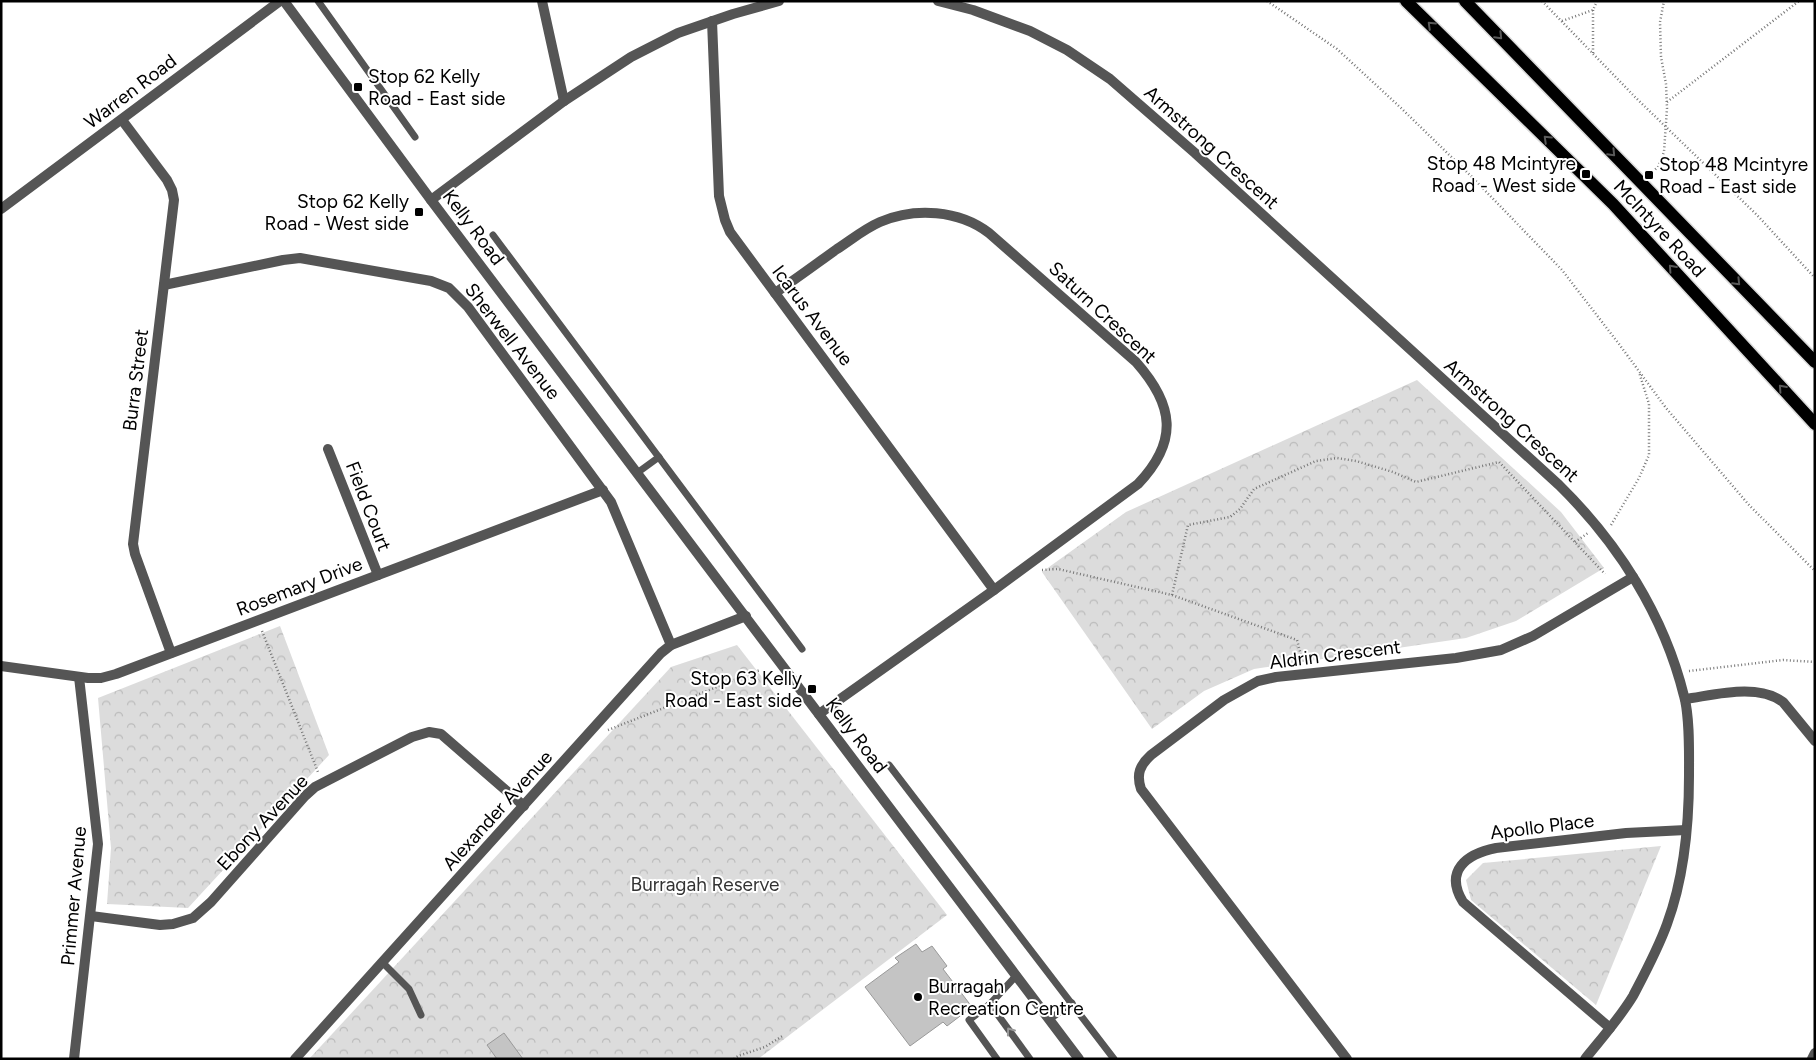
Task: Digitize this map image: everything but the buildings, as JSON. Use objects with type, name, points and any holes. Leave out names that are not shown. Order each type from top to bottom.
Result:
[{"type":"main road","name":"McIntyre Road","points":[[1406,1],[1613,204],[1815,424]]},
{"type":"main road","name":"McIntyre Road","points":[[1465,1],[1815,362]]},
{"type":"street","name":"Warren Road","points":[[1,209],[282,1]]},
{"type":"street","name":"Kelly Road","points":[[282,1],[1079,1059]]},
{"type":"street","points":[[542,1],[564,101]]},
{"type":"street","points":[[431,200],[564,101],[639,52],[678,33],[779,1]]},
{"type":"street","name":"Armstrong Crescent","points":[[938,1],[973,10],[1030,31],[1067,50],[1110,79],[1202,159],[1559,485],[1605,535],[1633,576],[1659,625],[1685,699],[1689,754],[1688,810],[1677,888],[1667,924],[1632,996],[1610,1028],[1585,1059]]},
{"type":"street","name":"Icarus Avenue","points":[[712,21],[717,167],[721,209],[728,226],[738,243],[994,590]]},
{"type":"street","name":"Burra Street","points":[[122,120],[166,180],[172,190],[174,200],[133,544],[171,654]]},
{"type":"street","name":"Saturn Crescent","points":[[775,293],[862,232],[880,222],[896,217],[917,214],[957,216],[989,233],[1136,362],[1147,374],[1157,390],[1167,424],[1166,438],[1158,459],[1138,484],[994,590],[819,714]]},
{"type":"street","name":"Sherwell Avenue","points":[[164,285],[300,258],[431,281],[442,284],[455,293],[468,307],[603,490],[615,510],[671,645]]},
{"type":"street","name":"Field Court","points":[[328,449],[378,575]]},
{"type":"street","name":"Rosemary Drive","points":[[1,666],[79,677],[101,678],[171,654],[603,490]]},
{"type":"street","name":"Aldrin Crescent","points":[[1346,1059],[1141,789],[1138,781],[1139,771],[1143,762],[1224,700],[1258,681],[1456,658],[1501,650],[1533,636],[1633,576]]},
{"type":"street","name":"Alexander Avenue","points":[[295,1059],[661,653],[671,645],[746,616]]},
{"type":"street","name":"Primmer Avenue","points":[[74,1059],[98,844],[98,828],[79,677]]},
{"type":"street","points":[[1685,699],[1739,692],[1766,694],[1783,702],[1815,741]]},
{"type":"street","name":"Ebony Avenue","points":[[91,916],[160,925],[173,924],[193,918],[211,902],[305,796],[322,782],[412,737],[429,732],[441,734],[524,806]]},
{"type":"street","name":"Apollo Place","points":[[1610,1028],[1463,902],[1458,894],[1455,883],[1456,874],[1462,863],[1471,856],[1496,848],[1626,833],[1686,830]]},
{"type":"street","points":[[1812,1059],[1815,1053]]},
{"type":"lane","points":[[318,1],[415,137]]},
{"type":"lane","name":"Kelly Road","points":[[493,234],[802,649]]},
{"type":"lane","points":[[636,472],[659,457]]},
{"type":"lane","name":"Kelly Road","points":[[889,765],[1114,1059]]},
{"type":"lane","points":[[383,963],[409,989],[421,1015]]},
{"type":"lane","points":[[998,1059],[969,1020],[990,1004],[1017,975]]},
{"type":"lane","points":[[1050,1019],[1072,1003]]},
{"type":"lane","points":[[990,1004],[1030,1059]]},
{"type":"path","points":[[1267,1],[1337,49],[1402,108],[1562,270],[1666,408],[1749,505],[1815,571]]},
{"type":"path","points":[[1542,1],[1666,127],[1757,215],[1815,278]]},
{"type":"path","points":[[1593,54],[1593,10],[1597,1]]},
{"type":"path","points":[[1656,181],[1649,174],[1658,167],[1664,152],[1666,127],[1666,84],[1661,57],[1660,22],[1664,1]]},
{"type":"path","points":[[1667,102],[1799,1]]},
{"type":"path","points":[[1562,21],[1593,10]]},
{"type":"path","points":[[1605,535],[1639,478],[1649,454],[1650,404],[1636,366]]},
{"type":"path","points":[[1172,595],[1188,525],[1230,517],[1240,509],[1254,489],[1316,461],[1338,458],[1356,461],[1393,472],[1416,482],[1499,462],[1605,574]]},
{"type":"path","points":[[1574,542],[1588,532]]},
{"type":"path","points":[[1023,568],[1034,570],[1058,569],[1172,595],[1297,640],[1306,674]]},
{"type":"path","points":[[257,620],[322,782]]},
{"type":"path","points":[[1677,673],[1783,660],[1815,662]]},
{"type":"path","points":[[584,740],[760,670]]},
{"type":"path","points":[[734,1059],[765,1047],[784,1035]]},
{"type":"green space","points":[[1417,380],[1561,512],[1604,568],[1516,621],[1466,638],[1254,669],[1204,691],[1152,729],[1042,572],[1126,512]]},
{"type":"green space","points":[[280,626],[329,755],[188,908],[107,904],[111,848],[98,698]]},
{"type":"green space","name":"Burragah Reserve","points":[[737,645],[947,915],[758,1059],[309,1059],[671,667]]},
{"type":"green space","points":[[1661,846],[1596,1005],[1471,900],[1466,880],[1483,863]]},
{"type":"place","name":"Stop 62 Kelly Road - East side","points":[[358,87]]},
{"type":"place","name":"Stop 48 Mcintyre Road - West side","points":[[1586,174]]},
{"type":"place","name":"Stop 48 Mcintyre Road - East side","points":[[1649,175]]},
{"type":"place","name":"Stop 62 Kelly Road - West side","points":[[419,212]]},
{"type":"place","name":"Stop 63 Kelly Road - East side","points":[[812,689]]},
{"type":"place","name":"Burragah Recreation Centre","points":[[918,997]]}]
